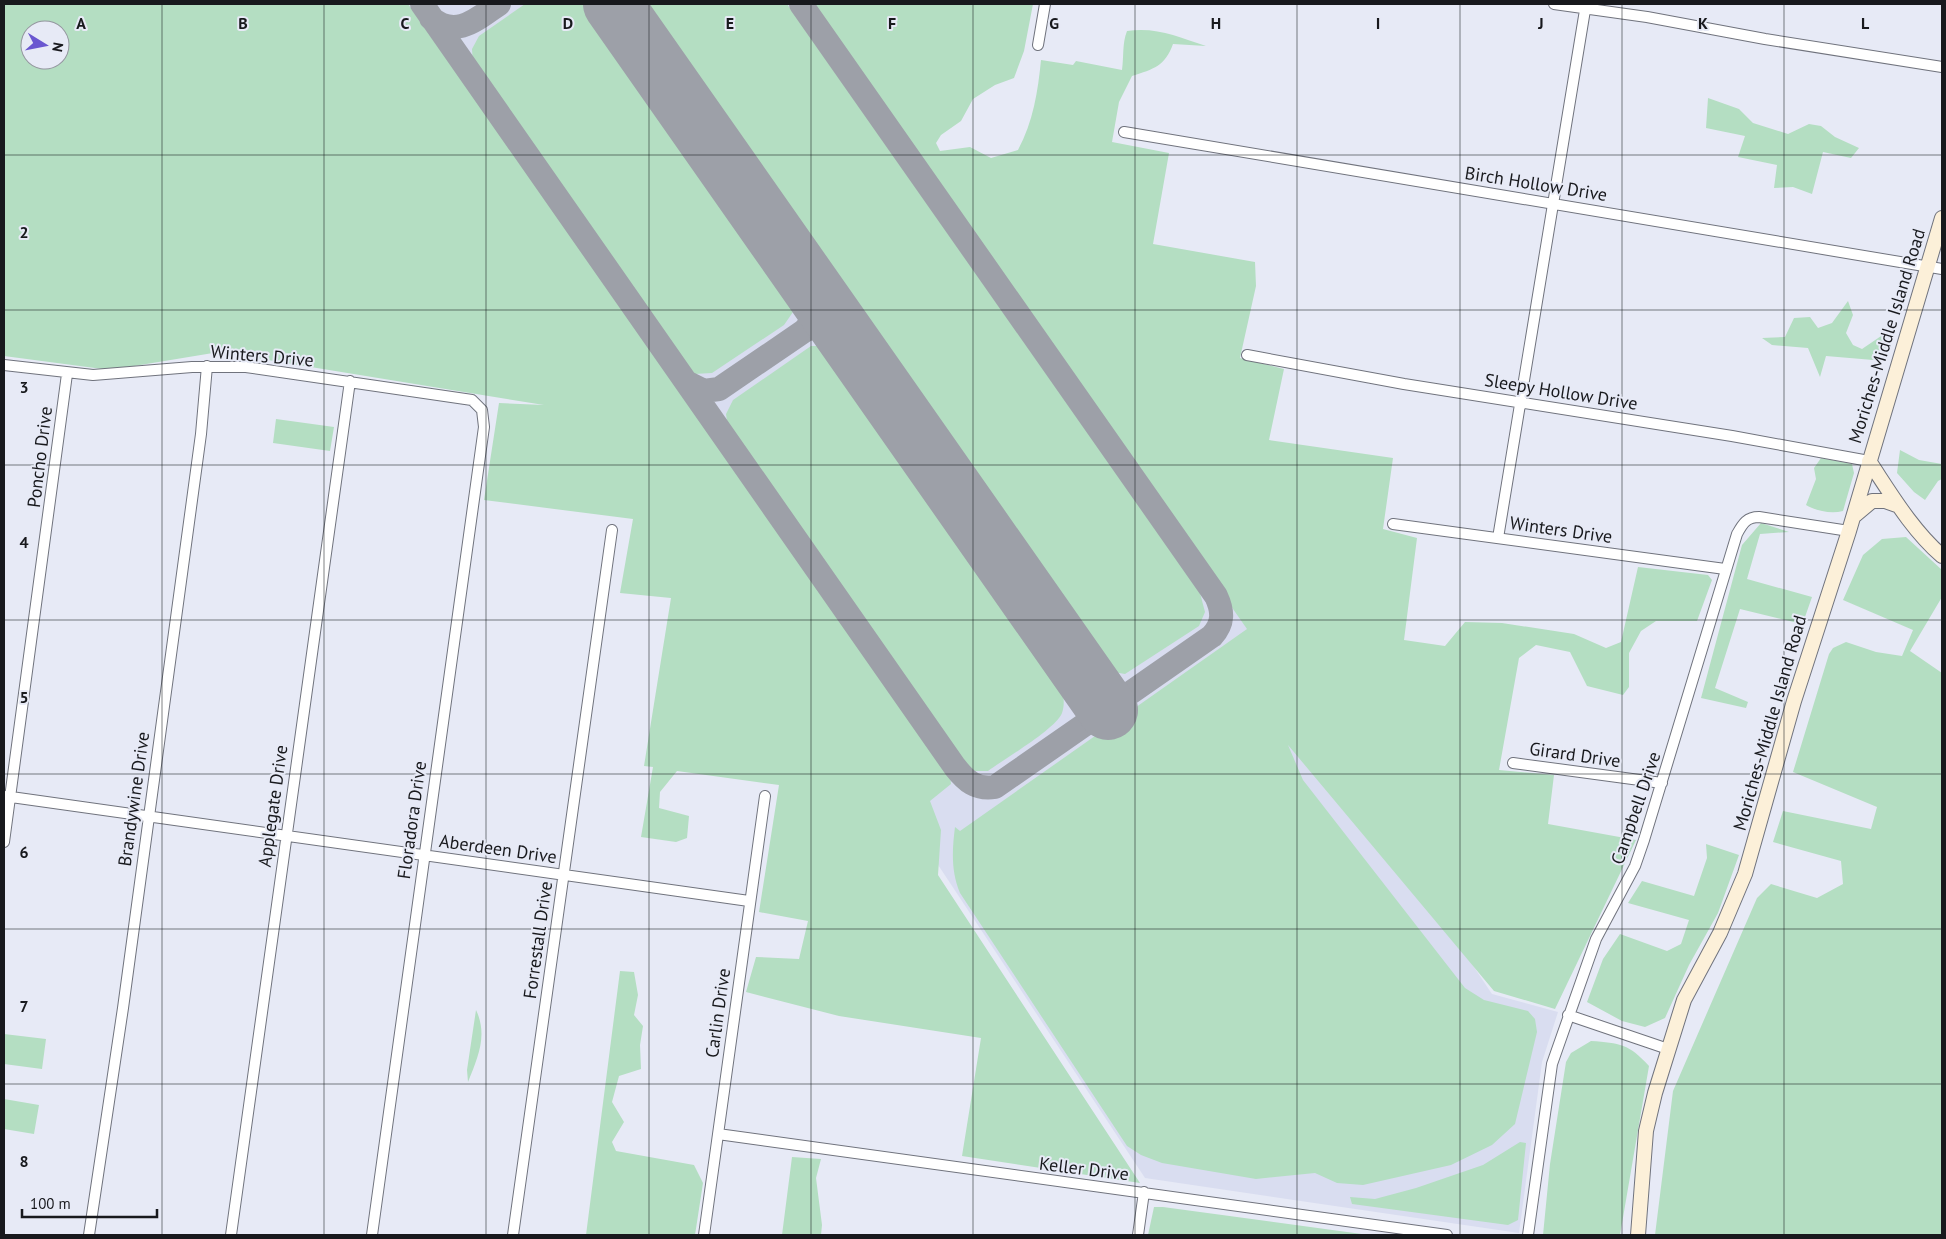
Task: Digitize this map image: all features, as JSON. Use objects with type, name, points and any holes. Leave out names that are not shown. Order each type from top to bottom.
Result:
[{"type":"main road","name":"Moriches-Middle Island Road","points":[[1638,1235],[1646,1131],[1668,1049],[1684,1000],[1720,934],[1745,874],[1794,701],[1869,461],[1935,268],[1942,218]]},
{"type":"main road","points":[[1869,461],[1899,506],[1929,545],[1942,556]]},
{"type":"main road","points":[[1850,524],[1872,501],[1885,501],[1899,506]]},
{"type":"street","points":[[1038,45],[1045,4]]},
{"type":"street","points":[[1554,4],[1586,6],[1765,39],[1942,67]]},
{"type":"street","points":[[1498,538],[1519,401],[1586,6]]},
{"type":"street","name":"Birch Hollow Drive","points":[[1124,132],[1935,268]]},
{"type":"street","name":"Sleepy Hollow Drive","points":[[1247,356],[1869,461]]},
{"type":"street","name":"Winters Drive","points":[[4,365],[67,374],[120,374],[207,366],[246,367],[472,400],[482,410]]},
{"type":"street","name":"Brandywine Drive","points":[[89,1235],[123,1008],[201,434],[207,366]]},
{"type":"street","name":"Poncho Drive","points":[[4,842],[7,797],[67,374]]},
{"type":"street","name":"Applegate Drive","points":[[231,1235],[350,381]]},
{"type":"street","name":"Floradora Drive","points":[[372,1235],[482,435],[482,410]]},
{"type":"street","name":"Campbell Drive","points":[[1528,1235],[1552,1064],[1596,939],[1635,866],[1686,709],[1725,569],[1737,534],[1743,523],[1751,517],[1850,524]]},
{"type":"street","name":"Winters Drive","points":[[1393,524],[1725,569]]},
{"type":"street","name":"Forrestall Drive","points":[[513,1235],[612,530]]},
{"type":"street","name":"Girard Drive","points":[[1513,764],[1662,783]]},
{"type":"street","name":"Carlin Drive","points":[[704,1235],[765,796]]},
{"type":"street","name":"Aberdeen Drive","points":[[7,797],[749,901]]},
{"type":"street","points":[[1568,1015],[1668,1049]]},
{"type":"street","name":"Keller Drive","points":[[718,1134],[966,1170],[1144,1192],[1447,1235]]},
{"type":"street","points":[[1138,1235],[1144,1192]]},
{"type":"shaded area","points":[[369,4],[831,4],[1492,994],[1558,1012],[1542,1062],[1519,1233],[1145,1178]]},
{"type":"green space","points":[[4,4],[408,4],[950,776],[951,784],[930,801],[941,830],[938,875],[1140,1183],[962,1156],[981,1038],[839,1016],[746,992],[756,957],[799,959],[808,921],[759,912],[779,785],[677,771],[660,792],[659,808],[689,816],[687,838],[676,842],[641,837],[653,767],[644,766],[671,598],[620,593],[633,519],[484,500],[499,403],[544,405],[219,352],[110,370],[4,356]]},
{"type":"green space","points":[[525,4],[587,4],[790,294],[793,312],[784,325],[712,373],[694,374],[684,367],[473,65],[472,49],[479,36]]},
{"type":"green space","points":[[637,4],[787,4],[1200,593],[1205,612],[1199,626],[1125,674],[1108,671],[1095,660]]},
{"type":"green space","points":[[809,4],[1033,4],[1024,51],[1014,78],[995,85],[973,99],[961,121],[941,135],[936,143],[940,151],[970,147],[991,158],[1018,150],[1028,128],[1034,106],[1041,60],[1073,65],[1076,61],[1122,70],[1127,31],[1138,30],[1148,30],[1176,36],[1206,46],[1173,44],[1166,57],[1158,66],[1132,76],[1119,102],[1112,142],[1169,153],[1153,244],[1255,262],[1256,286],[1240,358],[1284,369],[1269,440],[1393,458],[1383,529],[1417,538],[1404,640],[1445,646],[1465,622],[1502,623],[1574,634],[1606,648],[1621,642],[1638,567],[1708,575],[1712,580],[1697,621],[1656,621],[1641,631],[1629,653],[1629,687],[1623,695],[1587,686],[1570,652],[1536,645],[1519,658],[1499,770],[1554,775],[1548,824],[1636,840],[1555,1009],[1494,991],[1288,745],[1303,780],[1465,988],[1484,1000],[1528,1011],[1535,1019],[1537,1032],[1515,1124],[1492,1145],[1451,1165],[1363,1185],[1337,1183],[1315,1173],[1256,1179],[1162,1163],[1141,1155],[1127,1146],[960,893],[953,861],[955,827],[960,831],[1247,629],[924,167],[925,163],[921,155],[915,155]]},
{"type":"green space","points":[[1708,98],[1739,109],[1753,123],[1788,134],[1809,124],[1821,126],[1835,137],[1859,148],[1851,158],[1823,152],[1812,194],[1793,187],[1774,188],[1777,165],[1738,157],[1745,136],[1706,128]]},
{"type":"green space","points":[[1848,301],[1853,315],[1846,333],[1853,345],[1862,349],[1887,332],[1885,361],[1826,356],[1820,377],[1808,348],[1772,345],[1762,338],[1785,337],[1794,318],[1810,317],[1818,328],[1832,323]]},
{"type":"green space","points":[[811,346],[822,346],[833,356],[1061,677],[1064,704],[1058,720],[1040,735],[988,771],[975,771],[963,765],[728,428],[726,414],[733,400]]},
{"type":"green space","points":[[276,419],[334,427],[330,451],[273,443]]},
{"type":"green space","points":[[1900,450],[1919,460],[1942,464],[1942,479],[1938,481],[1925,500],[1914,492],[1897,473]]},
{"type":"green space","points":[[1821,458],[1852,464],[1854,473],[1843,511],[1824,511],[1806,505],[1816,479],[1814,468]]},
{"type":"green space","points":[[1761,523],[1789,532],[1760,534],[1747,579],[1812,597],[1805,617],[1798,623],[1740,609],[1715,688],[1748,702],[1746,708],[1701,698],[1742,545]]},
{"type":"green space","points":[[1906,537],[1942,570],[1942,597],[1910,651],[1942,673],[1942,1235],[1655,1235],[1673,1091],[1757,898],[1771,884],[1817,898],[1843,884],[1841,861],[1773,842],[1783,811],[1871,829],[1877,807],[1793,772],[1829,654],[1833,648],[1846,642],[1876,652],[1902,656],[1913,630],[1843,600],[1863,555],[1882,539]]},
{"type":"green space","points":[[1706,844],[1739,855],[1718,913],[1689,965],[1665,1018],[1645,1027],[1622,1021],[1587,1002],[1603,959],[1620,934],[1667,951],[1681,944],[1689,920],[1628,903],[1642,881],[1694,896],[1707,858]]},
{"type":"green space","points":[[620,971],[634,972],[638,995],[634,1015],[643,1026],[640,1045],[641,1069],[619,1076],[612,1102],[624,1122],[612,1142],[616,1151],[694,1165],[703,1183],[695,1235],[586,1235]]},
{"type":"green space","points":[[476,1010],[481,1028],[480,1046],[468,1082],[467,1070]]},
{"type":"green space","points":[[4,1034],[46,1039],[42,1069],[4,1064]]},
{"type":"green space","points":[[1591,1041],[1617,1044],[1630,1049],[1649,1066],[1620,1235],[1543,1235],[1550,1164],[1566,1062],[1571,1053]]},
{"type":"green space","points":[[4,1099],[39,1105],[34,1134],[4,1129]]},
{"type":"green space","points":[[1520,1142],[1526,1143],[1518,1220],[1508,1225],[1352,1204],[1350,1197],[1375,1199],[1416,1188],[1483,1165]]},
{"type":"green space","points":[[792,1157],[821,1159],[816,1178],[822,1225],[821,1235],[782,1235]]},
{"type":"green space","points":[[1154,1207],[1163,1207],[1369,1235],[1148,1235]]},
{"type":"taxiway","points":[[422,4],[955,767],[963,776],[977,786],[995,787],[1212,636],[1219,626],[1221,617],[1220,607],[1216,596],[801,4]]},
{"type":"taxiway","points":[[431,18],[440,24],[458,27],[474,21],[499,4]]},
{"type":"taxiway","points":[[686,382],[704,391],[719,389],[804,331],[814,316],[815,300],[813,289]]},
{"type":"taxiway","points":[[804,331],[821,326],[837,331],[848,338]]},
{"type":"runway","points":[[613,4],[1108,710]]}]
